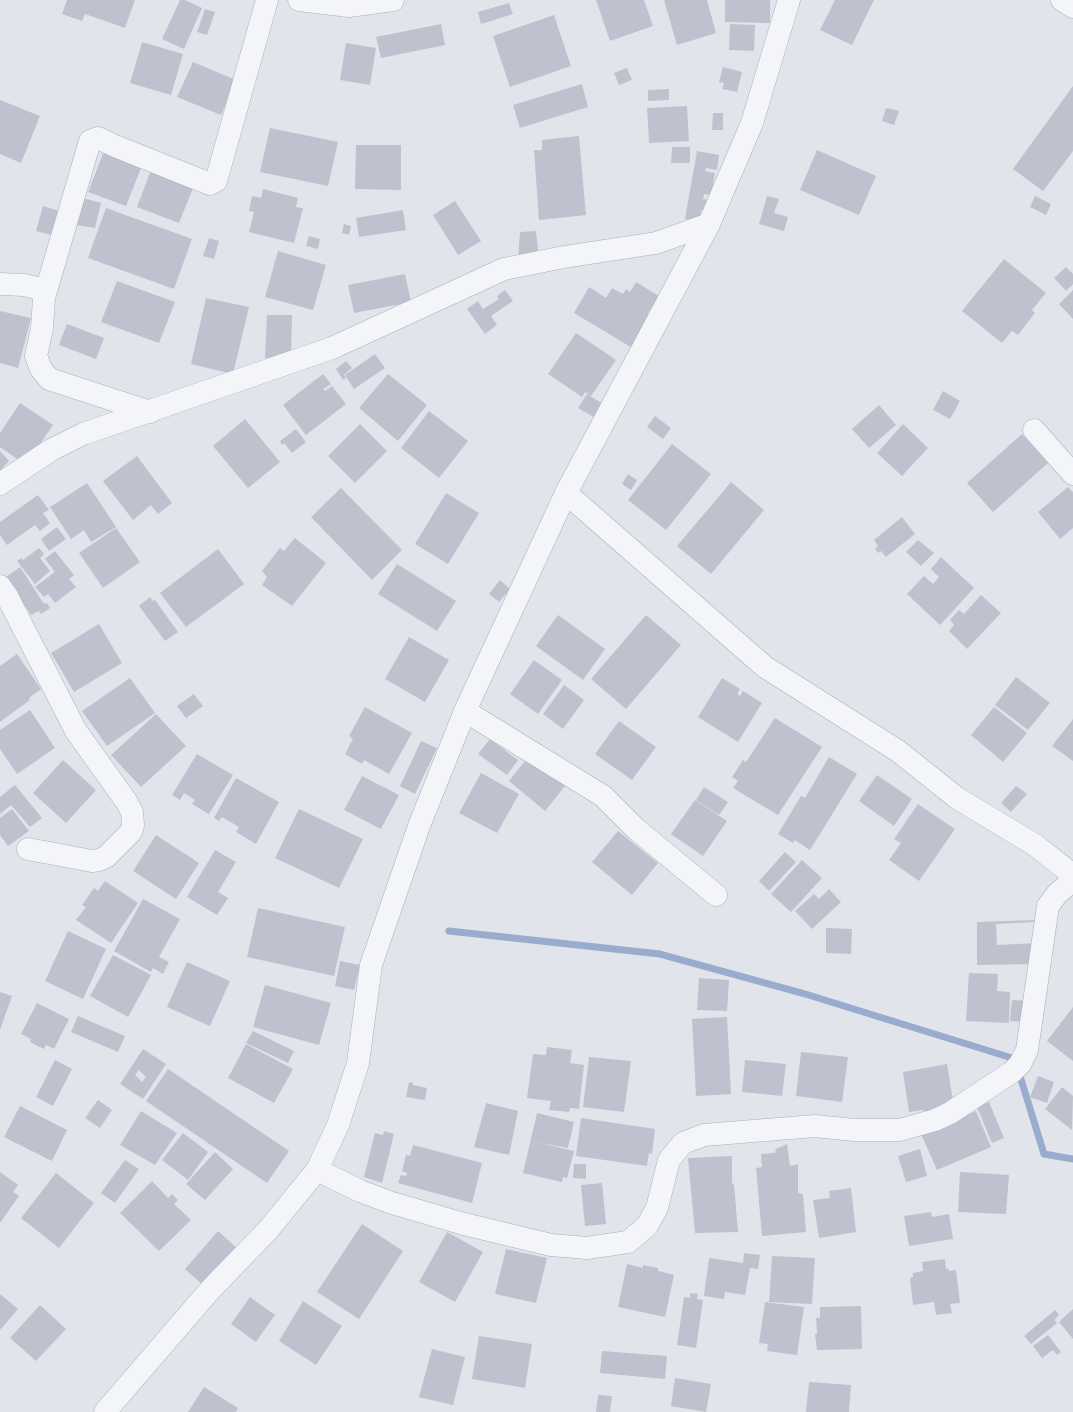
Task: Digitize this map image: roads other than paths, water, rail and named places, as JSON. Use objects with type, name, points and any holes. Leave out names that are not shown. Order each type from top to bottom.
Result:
[{"type":"street","points":[[150,412],[49,379],[41,369],[36,356],[42,328],[44,298],[90,141],[98,138],[210,184],[216,181],[267,0]]},
{"type":"street","points":[[299,0],[349,6],[393,0]]},
{"type":"street","points":[[105,1412],[210,1290],[268,1230],[317,1170],[338,1125],[358,1063],[371,965],[385,919],[419,826],[465,711],[566,493],[709,224],[752,123],[789,0]]},
{"type":"street","points":[[1062,0],[1073,7]]},
{"type":"street","points":[[0,484],[51,450],[83,434],[332,348],[504,270],[564,257],[656,243],[709,224]]},
{"type":"street","points":[[0,284],[24,285],[37,288],[42,292],[44,298]]},
{"type":"street","points":[[1034,430],[1073,474]]},
{"type":"street","points":[[566,493],[765,667],[898,751],[957,798],[1035,845],[1073,875]]},
{"type":"street","points":[[0,586],[7,596],[76,731],[126,801],[132,812],[133,825],[131,832],[106,857],[99,860],[85,860],[28,848]]},
{"type":"street","points":[[465,711],[603,796],[636,829],[716,895]]},
{"type":"street","points":[[317,1170],[360,1191],[392,1203],[464,1224],[551,1245],[587,1248],[628,1242],[647,1226],[657,1208],[669,1160],[683,1143],[704,1135],[815,1126],[854,1130],[900,1130],[935,1120],[950,1113],[1012,1072],[1020,1064],[1027,1050],[1048,906],[1057,894],[1073,880]]},
{"type":"waterway","points":[[449,931],[660,954],[802,993],[1012,1058]]},
{"type":"waterway","points":[[1020,1076],[1044,1154],[1073,1159]]}]
